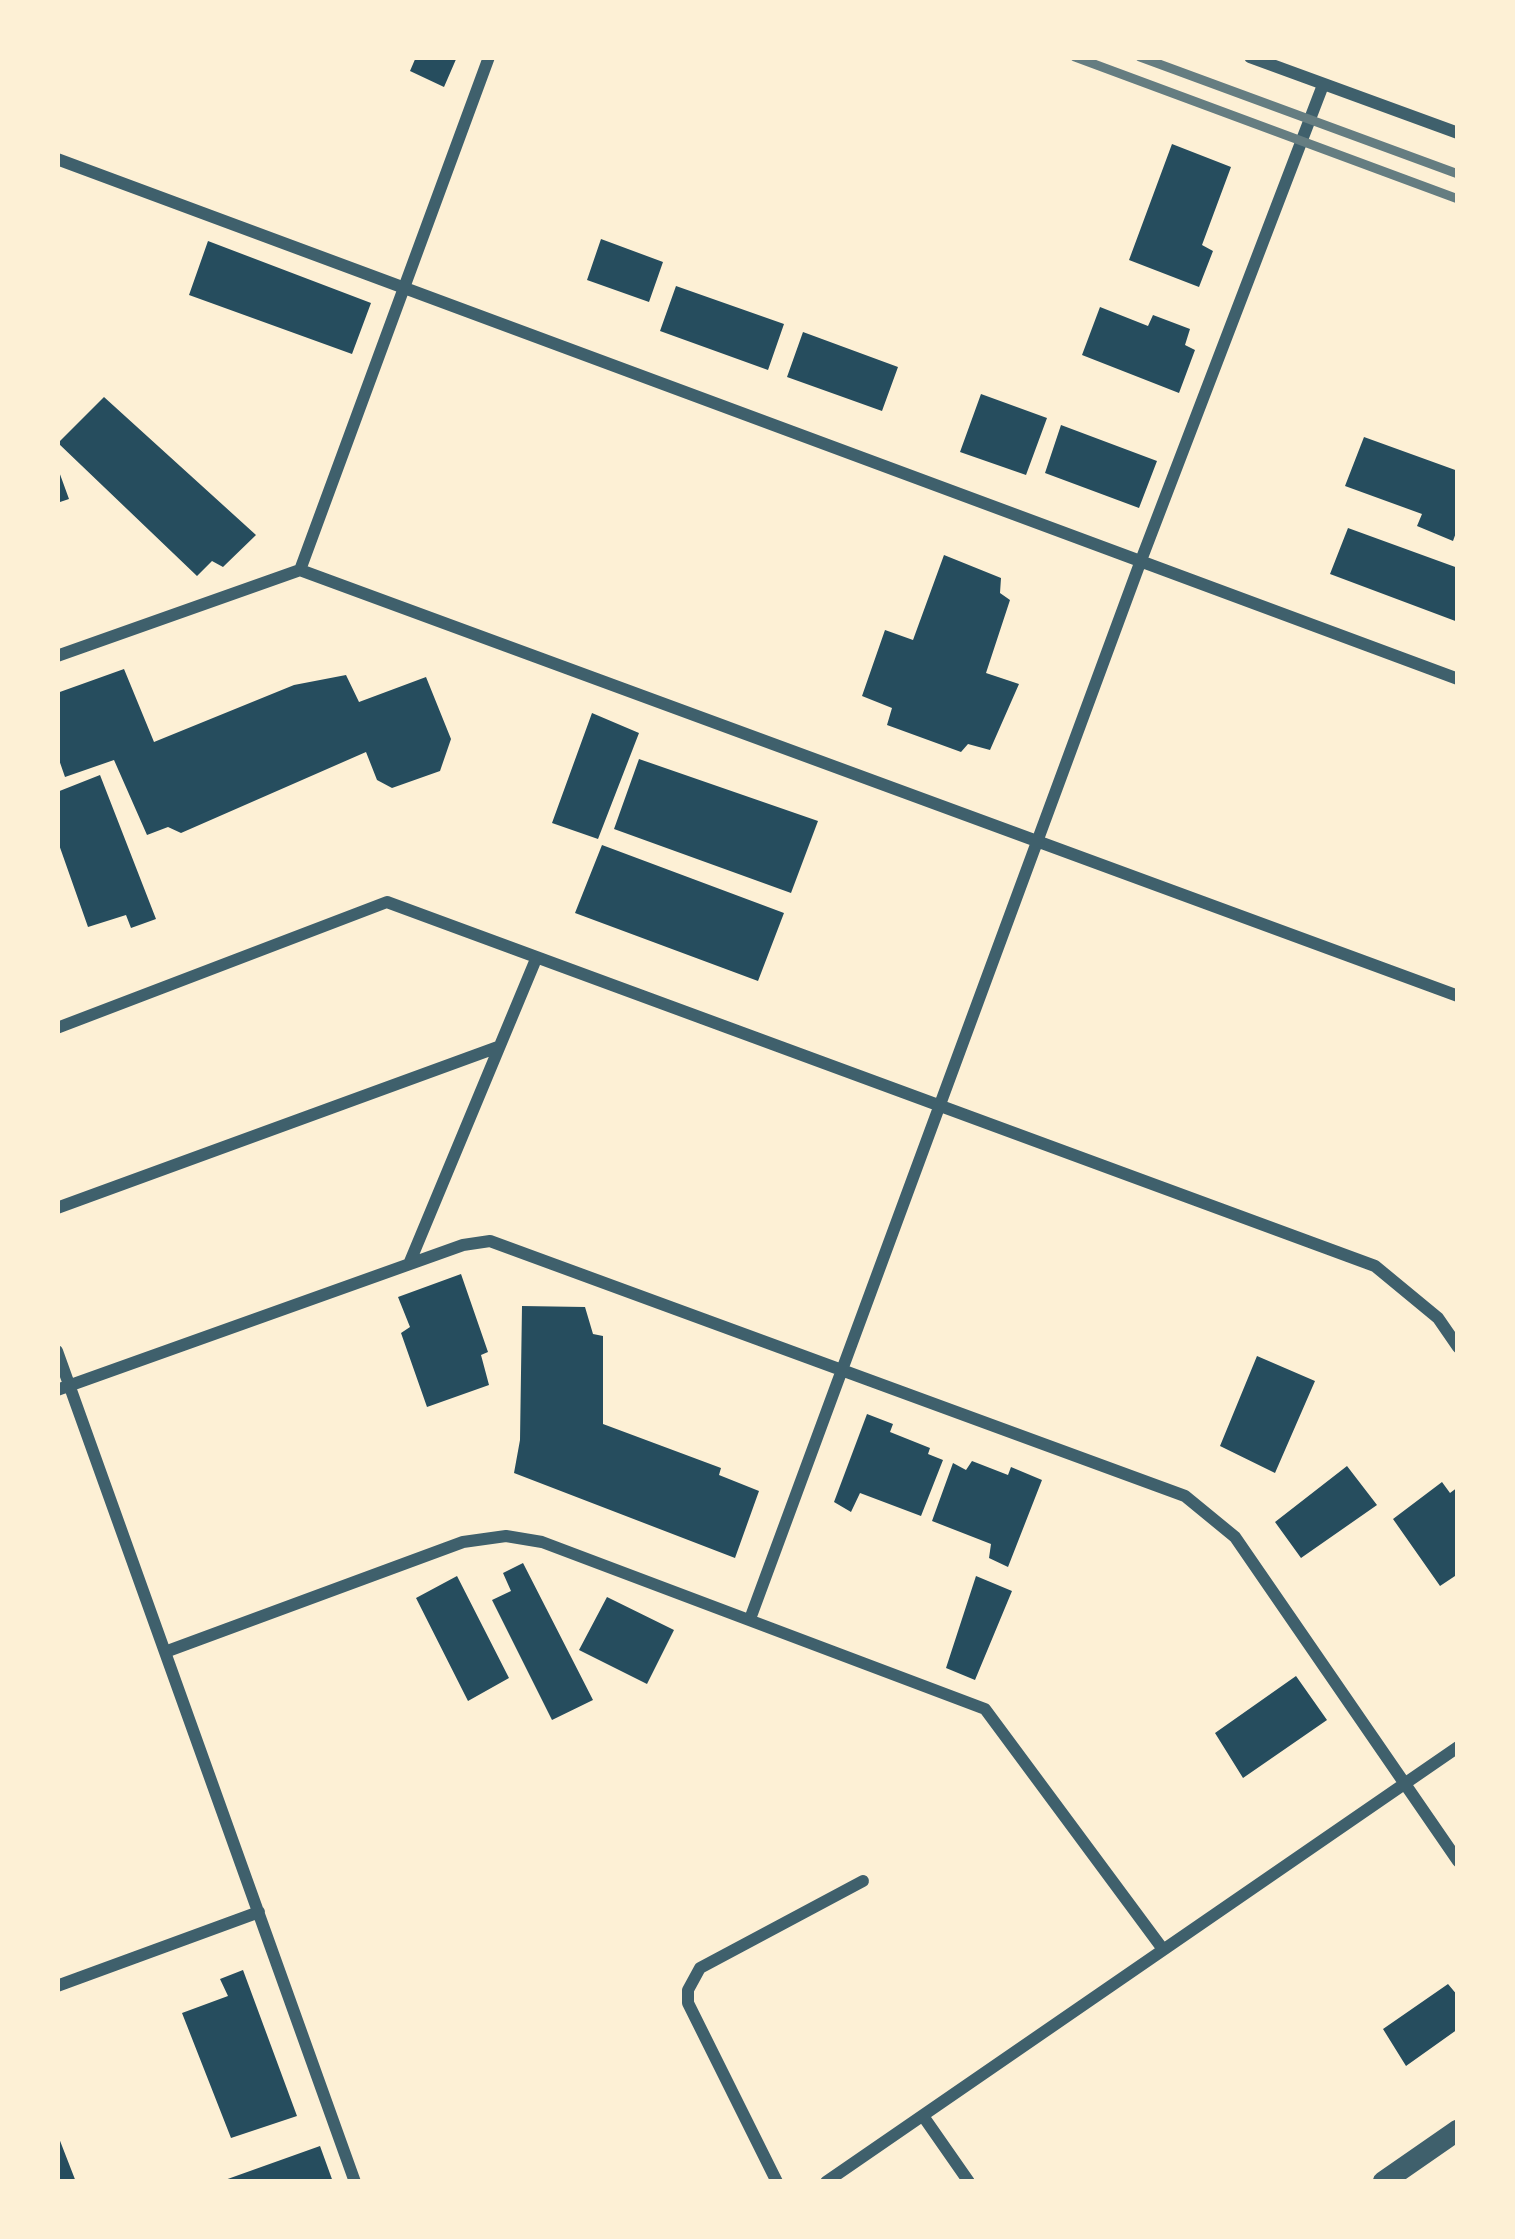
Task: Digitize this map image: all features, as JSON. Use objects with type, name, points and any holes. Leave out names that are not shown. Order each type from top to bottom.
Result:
[{"type":"street","points":[[299,570],[489,57]]},
{"type":"street","points":[[1250,57],[1458,134]]},
{"type":"street","points":[[750,1619],[1140,563],[1323,85]]},
{"type":"street","points":[[57,159],[1458,680]]},
{"type":"street","points":[[57,656],[299,570],[1458,996]]},
{"type":"street","points":[[57,1028],[387,902],[1375,1266],[1438,1318],[1458,1347]]},
{"type":"street","points":[[409,1264],[536,959]]},
{"type":"street","points":[[57,1208],[498,1047]]},
{"type":"street","points":[[63,1388],[463,1245],[490,1241],[1185,1496],[1234,1537],[1458,1861]]},
{"type":"street","points":[[57,1351],[63,1388],[164,1652],[355,2182]]},
{"type":"street","points":[[164,1652],[463,1541],[506,1536],[542,1542],[985,1709],[1162,1948]]},
{"type":"street","points":[[826,2182],[1458,1747]]},
{"type":"street","points":[[777,2182],[688,2003],[688,1990],[700,1969],[863,1881]]},
{"type":"street","points":[[57,1986],[259,1912]]},
{"type":"street","points":[[923,2116],[969,2182]]},
{"type":"street","points":[[1383,2182],[1458,2130]]},
{"type":"building","points":[[416,57],[457,57],[444,87],[410,71]]},
{"type":"building","points":[[1172,144],[1231,167],[1202,245],[1213,251],[1199,287],[1129,260]]},
{"type":"building","points":[[601,239],[663,262],[649,302],[587,280]]},
{"type":"building","points":[[208,241],[371,303],[352,354],[189,295]]},
{"type":"building","points":[[676,286],[784,324],[768,370],[660,331]]},
{"type":"building","points":[[1100,307],[1148,326],[1153,315],[1190,329],[1185,345],[1195,350],[1179,393],[1082,355]]},
{"type":"building","points":[[803,332],[898,367],[882,411],[787,377]]},
{"type":"building","points":[[981,394],[1047,418],[1026,475],[960,452]]},
{"type":"building","points":[[104,397],[256,535],[223,567],[212,561],[197,576],[58,443]]},
{"type":"building","points":[[1061,425],[1157,461],[1139,508],[1045,473]]},
{"type":"building","points":[[1364,437],[1458,471],[1458,527],[1453,541],[1417,526],[1422,514],[1345,486]]},
{"type":"building","points":[[57,466],[69,499],[57,503]]},
{"type":"building","points":[[1348,528],[1458,568],[1458,622],[1330,574]]},
{"type":"building","points":[[944,555],[1001,578],[1000,593],[1010,600],[986,673],[1019,684],[990,750],[968,744],[961,752],[887,725],[892,708],[862,696],[885,630],[913,640]]},
{"type":"building","points":[[124,669],[154,742],[294,685],[346,675],[359,702],[426,677],[451,739],[440,771],[392,788],[377,780],[366,752],[181,833],[168,827],[147,835],[114,760],[65,777],[57,754],[57,693]]},
{"type":"building","points":[[592,713],[639,733],[598,839],[552,823]]},
{"type":"building","points":[[639,759],[818,821],[791,893],[614,829]]},
{"type":"building","points":[[100,775],[156,919],[131,928],[126,915],[88,927],[57,839],[57,792]]},
{"type":"building","points":[[602,845],[784,913],[758,981],[575,913]]},
{"type":"building","points":[[461,1274],[488,1352],[481,1355],[489,1385],[427,1407],[401,1333],[410,1327],[398,1297]]},
{"type":"building","points":[[522,1306],[585,1307],[593,1334],[603,1336],[603,1424],[721,1468],[719,1475],[759,1491],[735,1558],[514,1473],[520,1440]]},
{"type":"building","points":[[1257,1356],[1315,1381],[1275,1473],[1220,1446]]},
{"type":"building","points":[[867,1414],[893,1424],[890,1432],[930,1448],[928,1454],[943,1460],[921,1516],[860,1493],[851,1512],[834,1502]]},
{"type":"building","points":[[972,1461],[1008,1475],[1011,1467],[1042,1480],[1008,1567],[989,1558],[991,1544],[932,1521],[953,1463],[966,1470]]},
{"type":"building","points":[[1347,1466],[1377,1505],[1301,1558],[1275,1522]]},
{"type":"building","points":[[1442,1482],[1450,1493],[1458,1487],[1458,1574],[1440,1586],[1393,1519]]},
{"type":"building","points":[[523,1563],[593,1700],[552,1720],[492,1600],[511,1591],[503,1573]]},
{"type":"building","points":[[457,1576],[509,1678],[468,1701],[416,1598]]},
{"type":"building","points":[[976,1576],[1012,1591],[975,1680],[946,1668]]},
{"type":"building","points":[[607,1597],[674,1630],[647,1684],[579,1650]]},
{"type":"building","points":[[1296,1676],[1327,1720],[1243,1778],[1215,1733]]},
{"type":"building","points":[[243,1970],[297,2116],[231,2138],[182,2013],[228,1996],[220,1979]]},
{"type":"building","points":[[1448,1984],[1458,1996],[1458,2029],[1406,2066],[1383,2029]]},
{"type":"building","points":[[57,2133],[76,2182],[57,2182]]},
{"type":"building","points":[[320,2146],[333,2182],[222,2182],[222,2181]]},
{"type":"railway","points":[[1075,57],[1458,199]]},
{"type":"railway","points":[[1140,57],[1458,174]]}]
